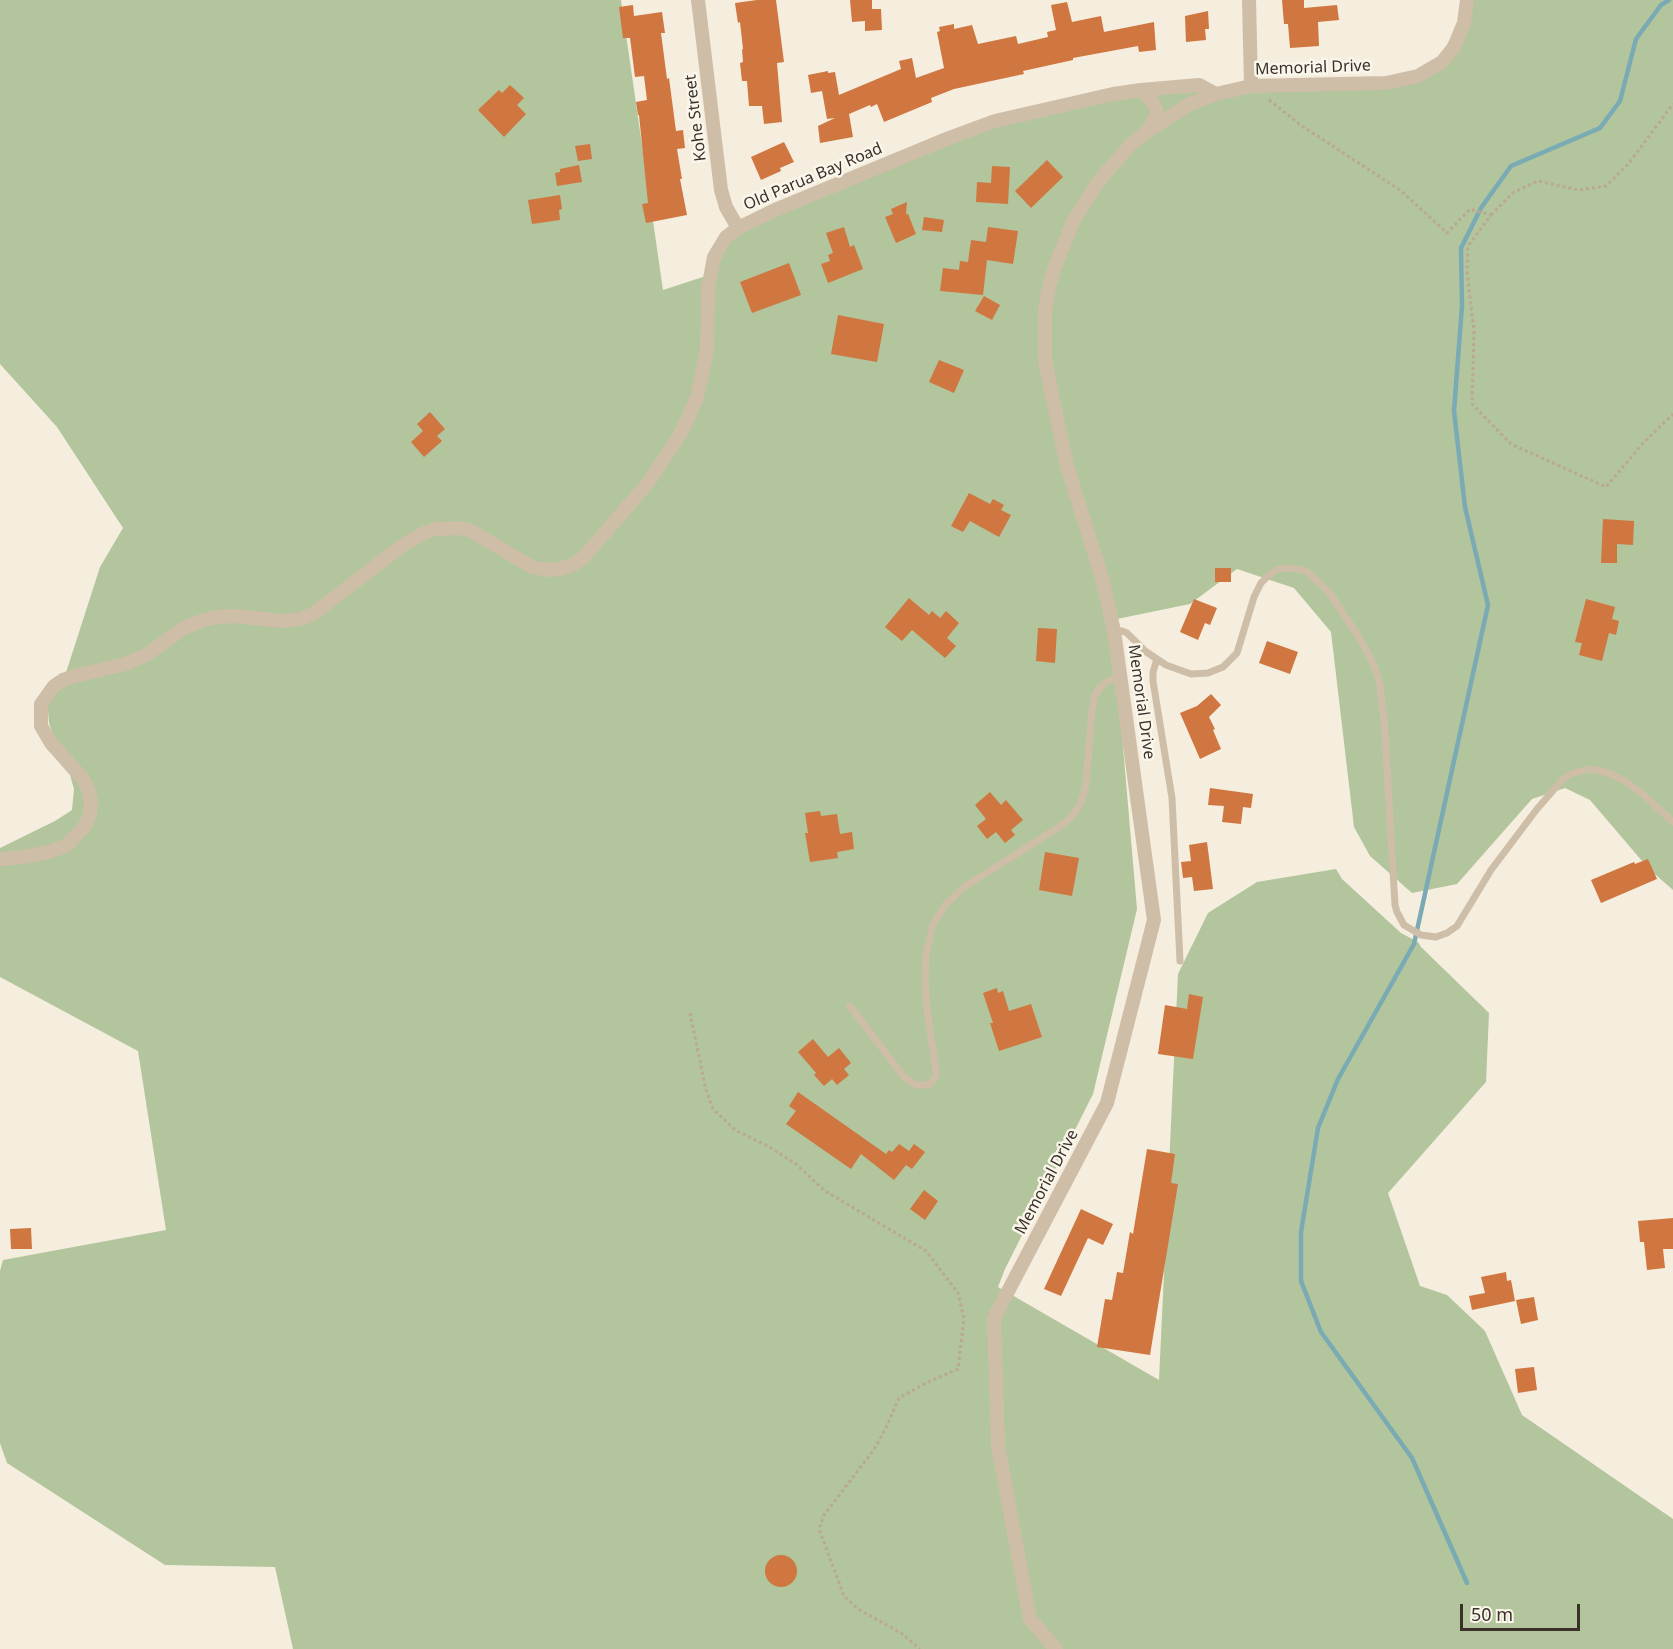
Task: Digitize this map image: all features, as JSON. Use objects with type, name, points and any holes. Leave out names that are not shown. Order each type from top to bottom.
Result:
[{"type":"street","name":"Kohe Street","points":[[698,0],[721,190],[726,207],[738,228]]},
{"type":"street","points":[[1249,0],[1251,86]]},
{"type":"street","name":"Memorial Drive","points":[[1056,1649],[1030,1619],[998,1446],[994,1318],[1107,1103],[1154,921],[1114,631],[1102,578],[1067,466],[1052,398],[1046,361],[1045,310],[1049,287],[1074,220],[1098,182],[1130,145],[1149,130],[1190,104],[1216,94],[1251,86],[1386,83],[1418,76],[1442,62],[1454,47],[1464,23],[1467,0]]},
{"type":"street","name":"Old Parua Bay Road","points":[[0,859],[45,853],[66,846],[85,826],[90,814],[91,801],[83,779],[51,743],[41,726],[41,704],[46,694],[63,680],[125,664],[146,655],[184,628],[201,621],[235,616],[283,621],[300,620],[313,614],[403,545],[435,529],[459,528],[471,531],[532,567],[547,570],[560,569],[582,559],[648,483],[680,436],[689,417],[697,397],[707,350],[708,289],[714,257],[726,237],[738,228],[786,205],[995,121],[1113,94],[1141,90],[1199,85],[1216,94]]},
{"type":"street","points":[[1141,90],[1156,108],[1156,115],[1149,130]]},
{"type":"lane","points":[[1114,631],[1127,633],[1157,659],[1177,669],[1191,674],[1208,673],[1227,664],[1237,653],[1254,597],[1268,576],[1282,568],[1298,569],[1319,582],[1336,602],[1359,637],[1374,665],[1380,685],[1395,905],[1404,925],[1421,936],[1437,937],[1457,926],[1497,861],[1537,809],[1563,779],[1571,774],[1588,770],[1611,774],[1644,795],[1673,822]]},
{"type":"lane","points":[[1157,659],[1153,681],[1172,798],[1180,961]]},
{"type":"lane","points":[[850,1006],[904,1077],[916,1085],[931,1083],[936,1076],[936,1071],[925,979],[926,954],[933,924],[946,904],[964,887],[1056,829],[1075,812],[1081,802],[1086,784],[1095,695],[1101,686],[1121,675]]},
{"type":"path","points":[[1251,86],[1302,126],[1400,190],[1447,233],[1470,209],[1491,215]]},
{"type":"path","points":[[1673,104],[1629,163],[1606,186],[1578,190],[1538,181],[1514,192],[1491,215],[1468,246],[1467,271],[1474,331],[1472,404],[1510,444],[1606,487],[1645,441],[1673,414]]},
{"type":"path","points":[[690,1013],[706,1090],[713,1109],[735,1130],[768,1146],[796,1164],[825,1191],[926,1251],[958,1293],[964,1319],[958,1369],[899,1398],[873,1451],[824,1515],[819,1529],[843,1596],[858,1609],[901,1633],[920,1649]]},
{"type":"green space","points":[[0,0],[621,0],[663,290],[709,275],[733,232],[989,125],[1144,90],[1253,88],[1430,77],[1471,0],[1673,0],[1673,890],[1648,868],[1590,800],[1565,788],[1532,799],[1457,884],[1412,893],[1370,856],[1354,827],[1331,632],[1294,588],[1237,569],[1190,604],[1112,620],[1137,909],[1093,1094],[998,1287],[1159,1380],[1178,974],[1208,913],[1257,882],[1336,869],[1342,879],[1401,933],[1418,942],[1489,1013],[1486,1082],[1388,1193],[1420,1286],[1447,1295],[1485,1331],[1522,1415],[1673,1519],[1673,1649],[293,1649],[275,1567],[165,1565],[7,1463],[0,1443],[0,1271],[3,1260],[166,1230],[138,1051],[0,977],[0,848],[72,810],[74,789],[63,750],[55,740],[49,723],[46,685],[64,679],[100,567],[123,528],[57,427],[0,364]]},
{"type":"building","points":[[776,0],[784,62],[777,63],[782,122],[764,124],[762,106],[749,106],[747,81],[742,81],[740,63],[743,62],[743,49],[735,3]]},
{"type":"building","points":[[850,0],[872,0],[872,9],[881,9],[882,30],[865,31],[865,21],[852,22]]},
{"type":"building","points":[[1282,0],[1304,0],[1304,8],[1337,5],[1339,20],[1318,22],[1319,46],[1290,48],[1288,24],[1284,24]]},
{"type":"building","points":[[1067,2],[1072,22],[1101,16],[1104,32],[1154,22],[1156,50],[1139,52],[1138,46],[1073,58],[1073,60],[1023,71],[1024,74],[954,89],[931,98],[932,102],[884,122],[877,104],[871,107],[870,105],[849,114],[853,137],[820,143],[818,126],[835,118],[827,119],[822,91],[811,93],[808,75],[835,72],[839,95],[901,69],[899,61],[912,58],[916,78],[944,68],[937,32],[940,31],[939,27],[954,24],[954,29],[972,25],[978,44],[1016,36],[1018,44],[1048,37],[1047,32],[1056,30],[1051,5]]},
{"type":"building","points":[[633,5],[634,16],[662,12],[665,33],[661,33],[667,79],[669,78],[676,131],[683,130],[685,148],[677,149],[687,215],[646,223],[642,204],[648,203],[636,102],[647,100],[644,76],[635,77],[630,38],[623,38],[619,7]]},
{"type":"building","points":[[1208,11],[1209,29],[1205,29],[1206,40],[1186,42],[1185,16]]},
{"type":"building","points":[[510,85],[524,98],[517,105],[526,114],[504,137],[478,110],[499,90],[502,93]]},
{"type":"building","points":[[784,142],[794,162],[761,180],[751,157]]},
{"type":"building","points":[[590,144],[592,159],[578,161],[575,146]]},
{"type":"building","points":[[1047,160],[1063,177],[1031,208],[1015,191]]},
{"type":"building","points":[[579,165],[582,182],[557,186],[555,173],[560,172],[560,169]]},
{"type":"building","points":[[992,166],[1010,167],[1008,204],[976,202],[977,182],[991,183]]},
{"type":"building","points":[[560,195],[562,209],[559,210],[560,220],[532,224],[528,200]]},
{"type":"building","points":[[907,202],[906,214],[916,234],[896,243],[885,217],[893,214],[891,209]]},
{"type":"building","points":[[924,217],[944,220],[942,232],[922,230]]},
{"type":"building","points":[[844,227],[850,247],[854,245],[863,269],[828,283],[821,264],[830,261],[828,255],[833,253],[826,233]]},
{"type":"building","points":[[988,227],[1018,231],[1013,264],[987,260],[983,295],[940,291],[943,268],[959,270],[960,261],[968,262],[971,240],[986,242]]},
{"type":"building","points":[[789,263],[801,295],[752,313],[740,282]]},
{"type":"building","points":[[984,296],[1000,305],[992,320],[975,311]]},
{"type":"building","points":[[838,315],[884,324],[877,362],[831,354]]},
{"type":"building","points":[[939,360],[964,370],[954,393],[929,382]]},
{"type":"building","points":[[430,412],[445,429],[437,436],[442,441],[424,457],[411,442],[423,431],[417,424]]},
{"type":"building","points":[[969,493],[990,504],[993,499],[1004,505],[1001,510],[1011,515],[999,537],[970,521],[963,532],[951,526]]},
{"type":"building","points":[[1603,519],[1634,521],[1633,545],[1617,544],[1617,563],[1601,563]]},
{"type":"building","points":[[1215,568],[1231,568],[1231,582],[1215,582]]},
{"type":"building","points":[[909,598],[929,615],[932,611],[940,618],[946,611],[959,623],[947,638],[956,646],[945,658],[912,630],[902,641],[885,627]]},
{"type":"building","points":[[1194,599],[1217,608],[1210,625],[1205,623],[1198,640],[1180,632]]},
{"type":"building","points":[[1586,599],[1615,607],[1612,619],[1619,621],[1616,635],[1609,633],[1602,661],[1579,655],[1582,643],[1575,642]]},
{"type":"building","points":[[1038,628],[1057,629],[1055,663],[1036,661]]},
{"type":"building","points":[[1267,641],[1298,652],[1290,674],[1259,663]]},
{"type":"building","points":[[1211,694],[1221,705],[1209,717],[1221,749],[1200,759],[1180,713],[1197,706]]},
{"type":"building","points":[[1210,788],[1253,794],[1251,808],[1243,807],[1241,824],[1222,822],[1224,806],[1208,805]]},
{"type":"building","points":[[990,792],[1001,805],[1006,800],[1023,820],[1011,830],[1015,835],[1005,843],[996,832],[987,839],[977,826],[986,819],[975,805]]},
{"type":"building","points":[[820,811],[821,816],[837,814],[840,834],[852,832],[854,849],[837,852],[838,858],[810,862],[805,833],[808,833],[805,813]]},
{"type":"building","points":[[1207,842],[1213,889],[1194,891],[1192,877],[1183,878],[1181,862],[1191,861],[1189,845]]},
{"type":"building","points":[[1045,852],[1079,858],[1072,896],[1039,890]]},
{"type":"building","points":[[1648,859],[1657,879],[1601,903],[1591,880],[1634,862],[1635,864]]},
{"type":"building","points":[[997,988],[998,993],[1003,991],[1009,1011],[1031,1004],[1042,1037],[999,1051],[983,993]]},
{"type":"building","points":[[1189,994],[1203,997],[1193,1059],[1158,1054],[1165,1005],[1187,1009]]},
{"type":"building","points":[[813,1039],[828,1057],[839,1048],[851,1063],[844,1069],[849,1075],[837,1085],[832,1079],[824,1086],[798,1052]]},
{"type":"building","points":[[798,1092],[886,1154],[889,1150],[892,1152],[899,1144],[909,1151],[914,1144],[925,1152],[912,1169],[906,1165],[894,1180],[861,1154],[851,1169],[786,1124],[796,1111],[789,1106]]},
{"type":"building","points":[[1147,1149],[1175,1154],[1171,1183],[1178,1184],[1150,1355],[1097,1347],[1105,1299],[1112,1300],[1117,1272],[1123,1273],[1130,1232],[1133,1234]]},
{"type":"building","points":[[924,1190],[938,1201],[925,1220],[910,1209]]},
{"type":"building","points":[[1081,1209],[1113,1224],[1103,1245],[1088,1238],[1061,1296],[1044,1289]]},
{"type":"building","points":[[1673,1218],[1673,1249],[1663,1249],[1665,1268],[1647,1270],[1644,1242],[1640,1242],[1638,1221]]},
{"type":"building","points":[[31,1228],[32,1249],[11,1249],[10,1229]]},
{"type":"building","points":[[1506,1272],[1507,1281],[1511,1280],[1515,1301],[1472,1310],[1469,1296],[1485,1293],[1481,1277]]},
{"type":"building","points":[[1534,1297],[1538,1320],[1521,1324],[1516,1300]]},
{"type":"building","points":[[1534,1367],[1537,1390],[1518,1393],[1515,1369]]},
{"type":"building","points":[[781,1555],[792,1560],[797,1571],[792,1582],[781,1587],[770,1582],[765,1571],[770,1560]]},
{"type":"waterway","points":[[1467,1583],[1412,1458],[1321,1332],[1301,1281],[1301,1232],[1318,1128],[1338,1079],[1414,944],[1488,605],[1465,507],[1454,411],[1462,306],[1461,248],[1481,208],[1511,166],[1600,128],[1620,101],[1636,39],[1661,5],[1669,0]]}]
